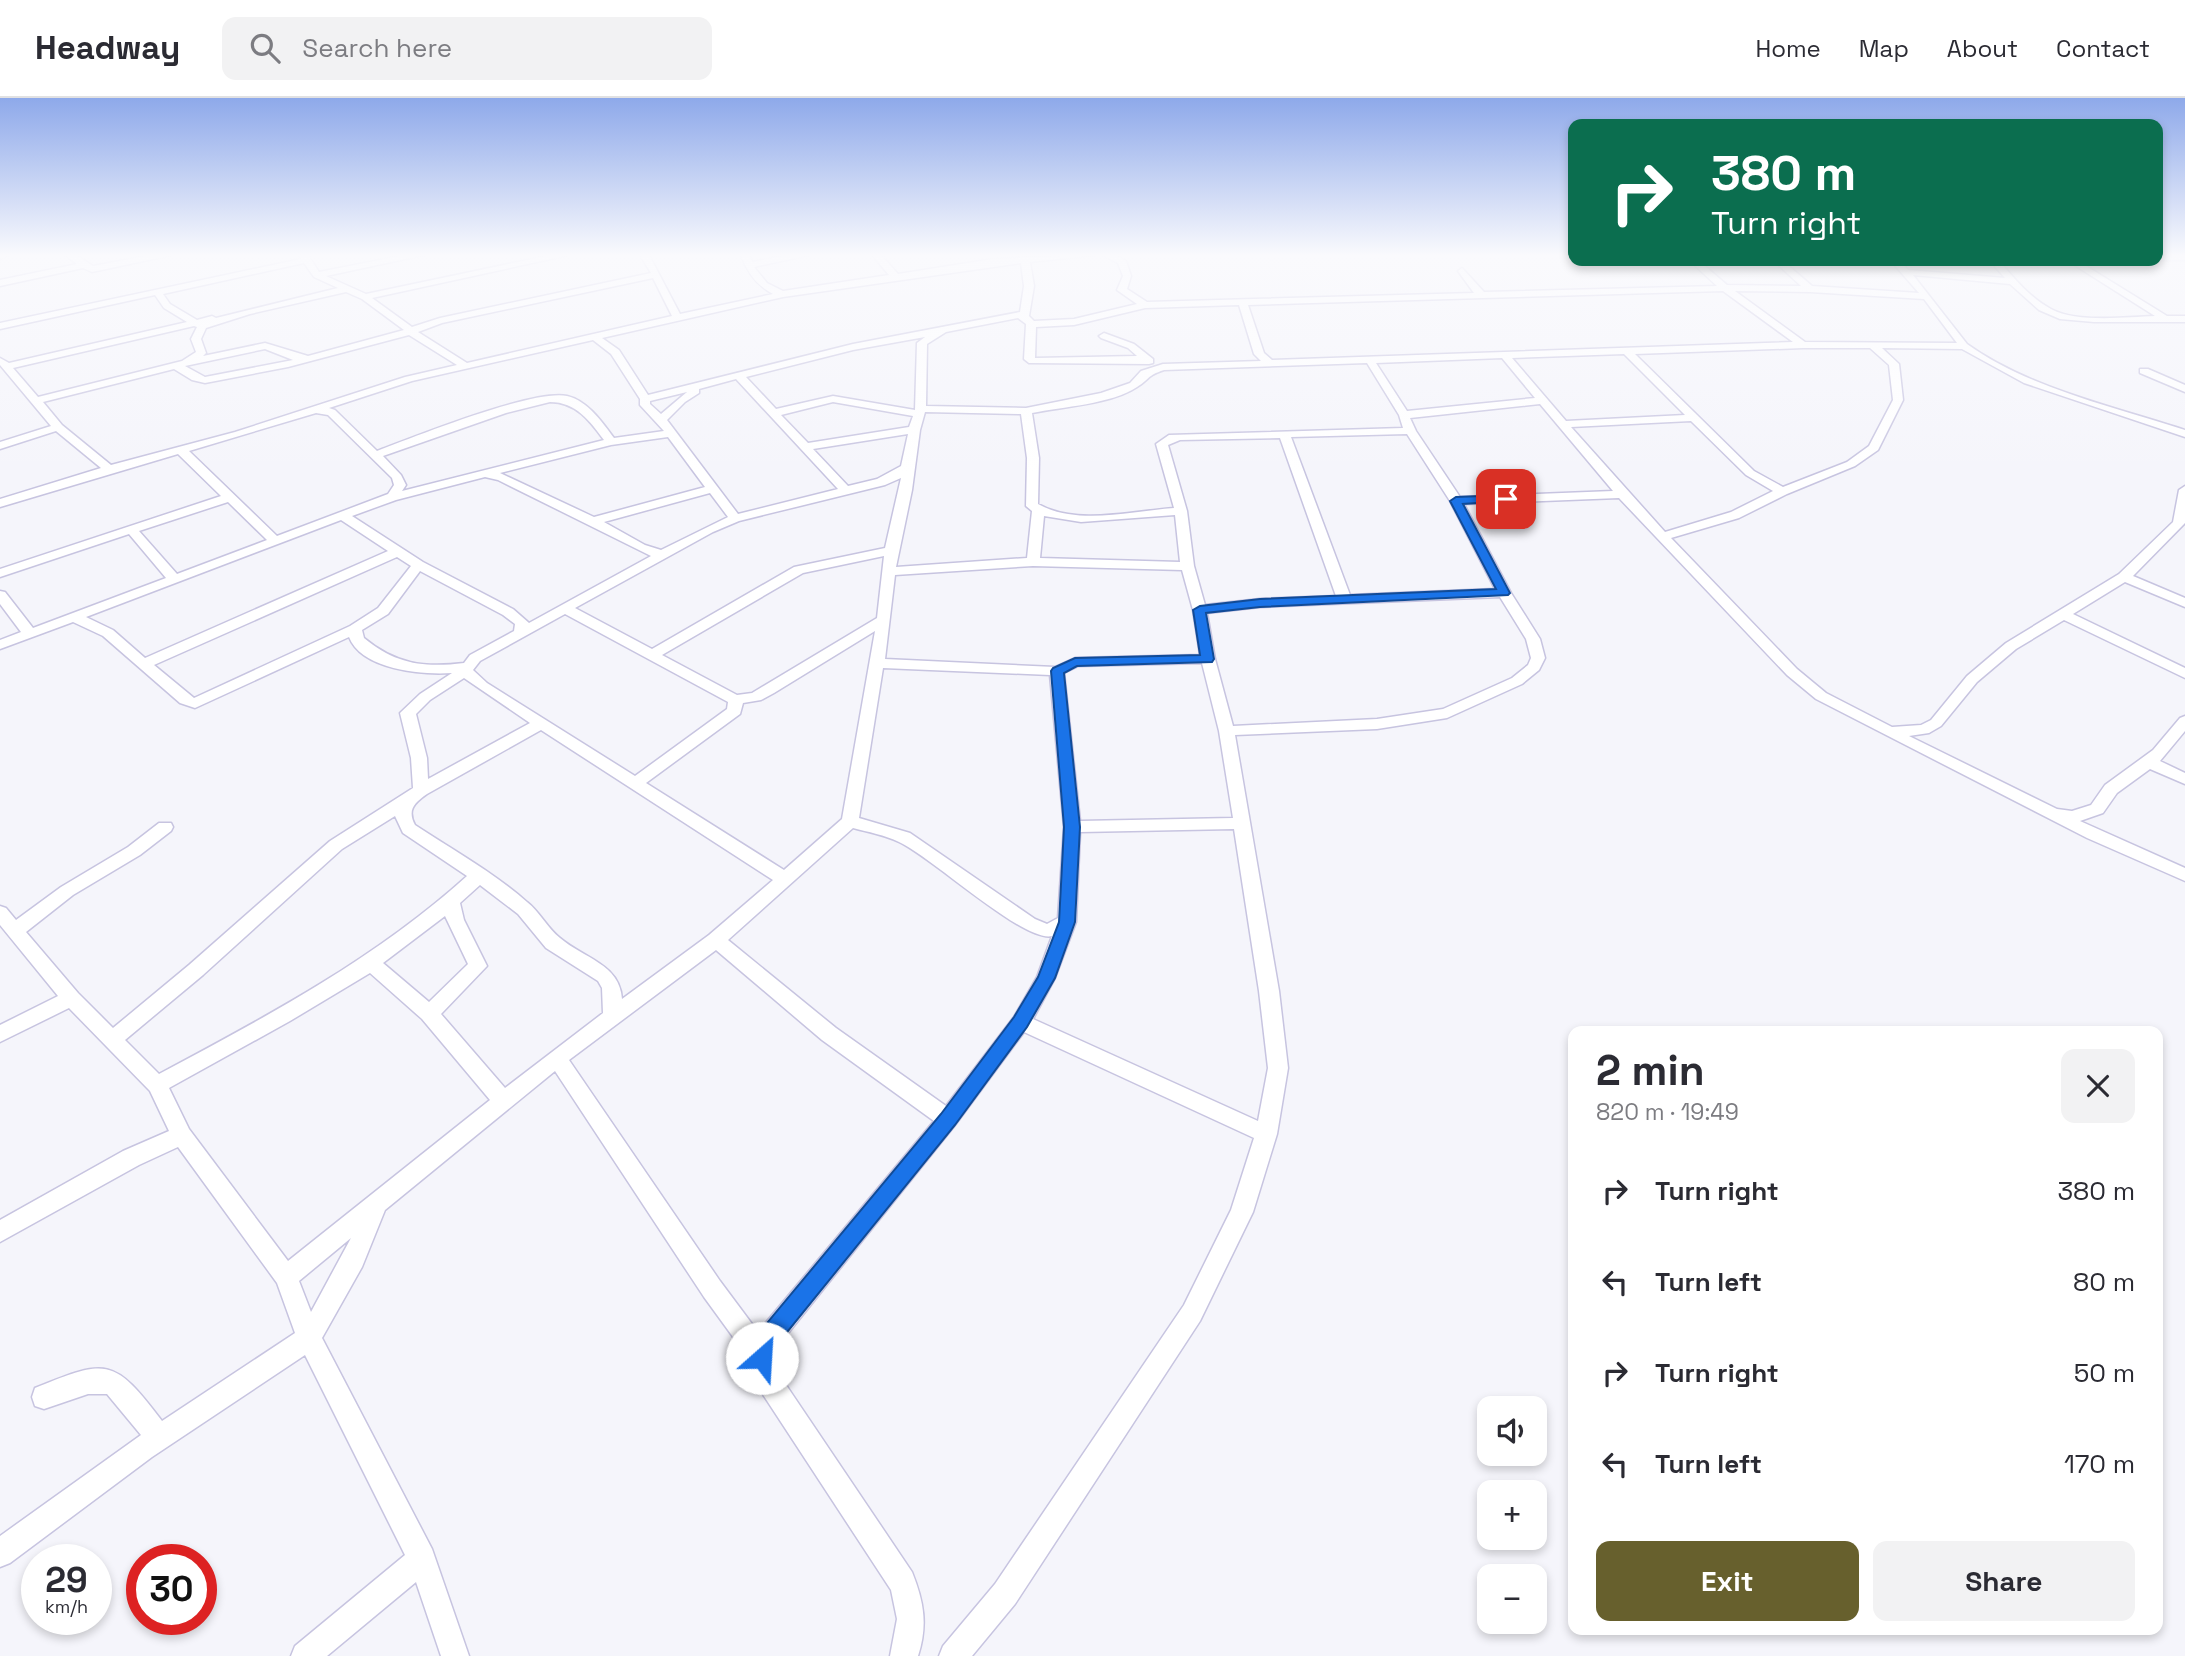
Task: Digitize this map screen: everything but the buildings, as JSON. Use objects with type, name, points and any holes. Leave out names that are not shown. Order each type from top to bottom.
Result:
[{"type":"street","points":[[4,362],[185,328]]},
{"type":"street","points":[[180,365],[201,353],[196,340],[198,328]]},
{"type":"street","points":[[406,328],[465,366]]},
{"type":"street","points":[[180,365],[193,379],[241,375],[387,339],[419,328]]},
{"type":"street","points":[[0,503],[465,366],[633,328]]},
{"type":"street","points":[[646,399],[853,347],[914,340],[954,328]]},
{"type":"street","points":[[1027,328],[1029,359],[1033,361],[1144,359]]},
{"type":"street","points":[[1251,328],[1259,354],[1272,365]]},
{"type":"street","points":[[1779,328],[1803,345]]},
{"type":"street","points":[[1950,328],[1964,346],[2000,369],[2185,434]]},
{"type":"street","points":[[1104,336],[1130,346],[1144,359],[1163,367]]},
{"type":"street","points":[[594,337],[615,352],[646,399],[645,405],[735,518]]},
{"type":"street","points":[[286,1277],[613,1014],[716,940],[850,821],[884,620],[891,551],[906,490],[907,467],[918,418],[914,340]]},
{"type":"street","points":[[1662,537],[1735,515],[1783,491],[1851,464],[1874,448],[1899,394],[1894,364],[1871,344]]},
{"type":"street","points":[[806,447],[918,418],[1026,411],[1104,396],[1129,387],[1145,373],[1163,367],[1371,362],[1803,345],[1964,346]]},
{"type":"street","points":[[38,400],[265,346],[273,346],[290,357],[308,358]]},
{"type":"street","points":[[1627,352],[1750,473],[1783,491]]},
{"type":"street","points":[[1505,356],[1622,494],[1792,672],[1821,696],[2052,813],[2185,875]]},
{"type":"street","points":[[4,362],[58,427],[109,469]]},
{"type":"street","points":[[1227,731],[1377,724],[1447,713],[1493,694],[1527,675],[1538,658],[1534,639],[1504,593],[1456,501],[1371,362]]},
{"type":"street","points":[[2144,371],[2185,389]]},
{"type":"street","points":[[739,376],[845,490]]},
{"type":"street","points":[[0,645],[392,497],[483,474],[505,472],[645,435],[664,426],[681,400],[705,385]]},
{"type":"street","points":[[376,454],[506,411],[552,399],[567,401],[596,421],[611,442]]},
{"type":"street","points":[[775,413],[833,399],[918,418]]},
{"type":"street","points":[[331,412],[341,401]]},
{"type":"street","points":[[953,1656],[1005,1594],[1192,1313],[1242,1212],[1266,1134],[1278,1068],[1227,731],[1208,659],[1200,610],[1186,566],[1181,511],[1162,444],[1164,440],[1180,437],[1284,434],[1407,423],[1542,401]]},
{"type":"street","points":[[313,409],[331,412],[397,477],[400,485],[392,497]]},
{"type":"street","points":[[1026,411],[1032,449],[1032,506],[1038,512],[1071,517],[1181,511]]},
{"type":"street","points":[[1564,424],[1693,418]]},
{"type":"street","points":[[0,446],[58,427]]},
{"type":"street","points":[[1284,434],[1345,601]]},
{"type":"street","points":[[181,450],[275,541]]},
{"type":"street","points":[[613,1014],[612,988],[605,976],[553,943],[524,909],[409,829],[403,818],[403,809],[415,794],[419,758],[408,713],[425,696],[466,669],[475,658],[660,554],[735,518],[881,482],[907,467]]},
{"type":"street","points":[[505,472],[625,537],[642,550],[660,554]]},
{"type":"street","points":[[881,482],[906,490]]},
{"type":"street","points":[[592,521],[713,488]]},
{"type":"street","points":[[1889,732],[1924,730],[1936,723],[1972,679],[2011,646],[2124,577],[2183,518],[2185,489]]},
{"type":"street","points":[[1456,501],[1622,494]]},
{"type":"street","points":[[0,573],[230,496]]},
{"type":"street","points":[[1033,562],[1038,512]]},
{"type":"street","points":[[341,515],[418,565],[508,612],[522,624],[521,633]]},
{"type":"street","points":[[131,529],[174,579]]},
{"type":"street","points":[[142,665],[399,551]]},
{"type":"street","points":[[652,655],[799,570],[891,551]]},
{"type":"street","points":[[890,571],[1033,562],[1186,566]]},
{"type":"street","points":[[76,618],[108,633],[185,700],[195,703],[355,629],[383,611],[418,565]]},
{"type":"street","points":[[2124,577],[2185,603]]},
{"type":"street","points":[[1200,610],[1260,603],[1504,593]]},
{"type":"street","points":[[0,596],[30,634]]},
{"type":"street","points":[[565,608],[736,700],[756,697],[769,690],[884,620]]},
{"type":"street","points":[[2065,615],[2185,674]]},
{"type":"street","points":[[355,629],[357,640],[370,653],[389,663],[432,672],[466,669]]},
{"type":"street","points":[[877,663],[1057,671],[1075,662],[1208,659]]},
{"type":"street","points":[[466,669],[482,686],[786,880]]},
{"type":"street","points":[[762,1358],[765,1342],[948,1119],[1021,1022],[1046,978],[1067,922],[1072,827],[1057,671]]},
{"type":"street","points":[[636,783],[735,711],[736,700]]},
{"type":"street","points":[[2052,813],[2073,817],[2097,809],[2111,789],[2149,762],[2185,721]]},
{"type":"street","points":[[113,1039],[336,845],[415,794],[542,723]]},
{"type":"street","points":[[2149,762],[2185,779]]},
{"type":"street","points":[[380,817],[403,818]]},
{"type":"street","points":[[850,821],[904,837],[1040,929],[1057,929],[1067,922]]},
{"type":"street","points":[[1072,827],[1242,823]]},
{"type":"street","points":[[15,931],[67,891],[134,851],[165,827]]},
{"type":"street","points":[[158,1085],[272,1023],[370,962],[451,903],[478,877]]},
{"type":"street","points":[[429,1014],[478,965],[477,957],[452,916],[451,903]]},
{"type":"street","points":[[0,913],[71,998],[158,1085],[182,1135],[286,1277],[309,1338],[422,1559],[455,1656]]},
{"type":"street","points":[[716,940],[829,1034],[948,1119]]},
{"type":"street","points":[[370,962],[393,979],[429,1014],[504,1101]]},
{"type":"street","points":[[0,1034],[71,998]]},
{"type":"street","points":[[1021,1022],[1266,1134]]},
{"type":"street","points":[[557,1058],[712,1289],[762,1358],[767,1378],[902,1582],[912,1607],[912,1632],[904,1656]]},
{"type":"street","points":[[0,1232],[131,1158],[182,1135]]},
{"type":"street","points":[[0,1553],[159,1438],[309,1338],[354,1259],[377,1203]]},
{"type":"street","points":[[44,1397],[75,1384],[97,1379],[115,1383],[126,1392],[159,1438]]},
{"type":"street","points":[[305,1656],[422,1559]]},
{"type":"route","points":[[762,1358],[765,1342],[948,1119],[1021,1022],[1046,978],[1067,922],[1072,827],[1057,671],[1075,662],[1208,659],[1200,610],[1260,603],[1504,593],[1456,501],[1506,499]]}]
